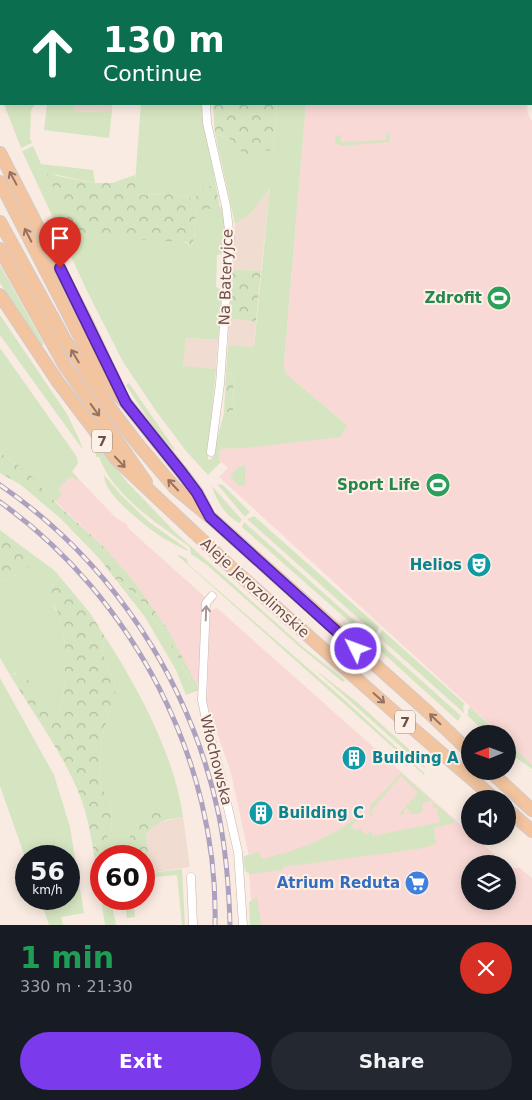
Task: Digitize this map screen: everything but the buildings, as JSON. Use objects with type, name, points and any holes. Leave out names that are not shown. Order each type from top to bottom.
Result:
[{"type":"main road","points":[[0,153],[126,403]]},
{"type":"main road","name":"7","points":[[0,182],[94,364],[112,389],[126,403],[182,473],[197,493],[210,517]]},
{"type":"main road","name":"Aleje Jerozolimskie","points":[[0,222],[65,340],[105,401],[136,442],[175,488],[210,517],[461,743]]},
{"type":"main road","name":"Aleje Jerozolimskie","points":[[0,249],[66,366],[94,409],[135,464],[153,493]]},
{"type":"main road","name":"Aleje Jerozolimskie","points":[[0,295],[58,382],[121,464],[239,574],[485,790]]},
{"type":"main road","points":[[500,780],[532,810]]},
{"type":"main road","points":[[516,817],[532,831]]},
{"type":"street","name":"Na Bateryjce","points":[[206,105],[207,123],[226,206],[230,238],[220,384],[211,452]]},
{"type":"street","name":"Włochowska","points":[[212,596],[206,603],[202,700],[238,852],[242,888],[243,925]]},
{"type":"street","points":[[191,877],[193,925]]},
{"type":"shaded area","points":[[74,105],[112,105],[112,111],[75,112]]},
{"type":"shaded area","points":[[306,105],[527,105],[528,114],[532,121],[532,765],[516,750],[516,725],[490,725],[219,477],[228,468],[219,460],[219,449],[244,448],[347,425],[285,373],[284,363]]},
{"type":"shaded area","points":[[270,187],[261,271],[232,269],[235,224],[250,214]]},
{"type":"shaded area","points":[[229,318],[256,322],[254,347],[228,345]]},
{"type":"shaded area","points":[[186,338],[218,340],[216,369],[183,367]]},
{"type":"shaded area","points":[[72,472],[115,517],[126,524],[130,530],[205,597],[199,689],[169,631],[133,580],[105,548],[46,492]]},
{"type":"shaded area","points":[[217,608],[461,825],[461,845],[484,845],[494,855],[461,855],[461,910],[516,910],[516,868],[520,868],[532,878],[532,925],[253,925],[248,862],[250,861],[231,773],[207,703],[210,611]]},
{"type":"shaded area","points":[[183,817],[190,867],[155,872],[155,845],[147,845],[146,835],[160,822]]},
{"type":"green space","points":[[4,105],[34,105],[31,110],[30,139],[32,143],[21,148]]},
{"type":"green space","points":[[47,105],[74,105],[75,112],[112,111],[109,138],[44,130]]},
{"type":"green space","points":[[141,105],[201,105],[216,185],[197,188],[196,199],[169,194],[134,195]]},
{"type":"green space","points":[[213,105],[277,105],[273,150],[249,154],[241,151],[230,139],[215,134]]},
{"type":"green space","points":[[277,105],[306,105],[284,363],[285,373],[347,425],[341,437],[245,448],[219,449],[219,460],[221,462],[208,475],[186,451],[123,362],[87,291],[22,151],[33,146],[41,164],[93,170],[95,183],[53,174],[192,246],[196,209],[222,207],[227,237],[226,246],[222,254],[217,255],[216,287],[222,290],[218,340],[186,338],[183,366],[216,369],[208,460],[212,459],[224,413],[233,411],[234,374],[226,373],[228,345],[254,347],[270,188],[250,214],[235,224],[215,134],[229,138],[251,154],[273,150]]},
{"type":"green space","points":[[386,132],[390,135],[389,142],[341,146],[335,143],[336,136],[340,134],[341,142],[386,140]]},
{"type":"green space","points":[[47,174],[95,183],[112,183],[135,175],[135,195],[169,194],[196,199],[197,188],[216,185],[220,208],[196,210],[192,246],[186,242],[76,237]]},
{"type":"green space","points":[[0,265],[44,344],[41,346],[0,283]]},
{"type":"green space","points":[[232,269],[261,271],[256,322],[229,318]]},
{"type":"green space","points":[[0,315],[67,414],[83,450],[0,335]]},
{"type":"green space","points":[[0,348],[77,457],[78,463],[72,472],[78,478],[77,481],[71,476],[58,489],[62,494],[55,502],[28,472],[0,453]]},
{"type":"green space","points":[[226,373],[234,374],[233,411],[224,413]]},
{"type":"green space","points":[[129,383],[176,451],[149,421],[126,385]]},
{"type":"green space","points":[[95,446],[100,448],[128,483],[176,533],[303,647],[345,680],[343,682],[301,648],[207,565],[191,554],[190,547],[151,519],[126,497],[115,485],[99,457],[96,457]]},
{"type":"green space","points":[[0,453],[28,472],[55,502],[105,548],[133,580],[169,631],[199,689],[196,691],[166,636],[137,595],[116,580],[98,557],[60,518],[21,485],[0,473]]},
{"type":"green space","points":[[245,465],[245,486],[238,485],[231,476],[237,468]]},
{"type":"green space","points":[[104,475],[122,496],[149,522],[188,551],[161,537],[125,508],[110,490],[105,482]]},
{"type":"green space","points":[[217,484],[223,485],[250,512],[245,517]]},
{"type":"green space","points":[[212,486],[242,520],[239,523],[222,508]]},
{"type":"green space","points":[[254,516],[379,627],[376,634],[247,519]]},
{"type":"green space","points":[[244,522],[373,637],[370,640],[242,527]]},
{"type":"green space","points":[[0,530],[36,557],[34,562],[26,569],[0,581]]},
{"type":"green space","points":[[177,555],[187,559],[188,564],[347,702],[425,774],[424,775]]},
{"type":"green space","points":[[36,557],[54,570],[60,577],[52,586],[54,607],[59,615],[65,644],[65,683],[60,714],[57,720],[51,719],[16,673],[10,675],[0,658],[0,581],[26,569],[34,562]]},
{"type":"green space","points":[[60,577],[90,613],[105,637],[102,648],[104,658],[114,680],[116,696],[102,738],[99,777],[102,788],[110,802],[112,828],[107,833],[108,845],[93,845],[82,802],[71,776],[55,746],[10,675],[21,673],[25,675],[51,719],[57,719],[60,714],[65,683],[65,644],[59,615],[49,595],[52,586]]},
{"type":"green space","points":[[116,580],[137,595],[166,636],[196,691],[186,695],[176,670],[145,617]]},
{"type":"green space","points":[[382,630],[465,704],[463,706],[464,713],[379,637]]},
{"type":"green space","points":[[105,637],[142,700],[164,747],[179,794],[183,817],[165,820],[165,815],[153,814],[136,819],[126,845],[108,845],[106,833],[112,828],[110,802],[102,788],[99,777],[102,738],[116,696],[114,680],[104,658],[102,648]]},
{"type":"green space","points":[[376,640],[461,716],[458,721],[373,644]]},
{"type":"green space","points":[[313,668],[358,703],[423,762],[425,768]]},
{"type":"green space","points":[[0,678],[54,775],[70,827],[73,845],[21,845],[0,786]]},
{"type":"green space","points":[[470,707],[489,725],[478,725],[468,716]]},
{"type":"green space","points":[[516,750],[532,765],[532,769],[516,758]]},
{"type":"green space","points":[[401,773],[454,820],[454,823],[434,828],[436,844],[418,849],[283,867],[283,870],[250,874],[245,871],[244,856],[259,852],[262,859],[300,848],[335,832],[357,817],[359,819],[351,826],[356,831],[360,828],[366,835],[371,831],[373,836],[440,822],[437,808],[433,808],[432,801],[422,803],[423,810],[419,814],[410,814],[408,808],[404,810],[404,814],[398,815],[418,793],[401,776],[371,811],[374,817],[372,817],[369,812],[370,806]]},
{"type":"green space","points":[[153,813],[165,815],[165,820],[154,826],[146,835],[147,845],[126,845],[136,819]]},
{"type":"green space","points":[[182,869],[185,925],[182,925],[177,875],[155,877],[155,873]]},
{"type":"green space","points":[[80,888],[84,913],[61,917],[63,925],[49,925],[44,910],[80,910]]},
{"type":"green space","points":[[257,897],[261,925],[250,925],[249,902]]},
{"type":"green space","points":[[103,910],[113,910],[116,925],[105,925]]},
{"type":"green space","points":[[126,910],[134,910],[135,917],[127,918]]},
{"type":"railway","points":[[0,485],[40,516],[78,550],[111,588],[141,629],[167,673],[189,719],[206,766],[219,816],[227,870],[230,925]]},
{"type":"railway","points":[[0,502],[48,541],[90,585],[128,634],[159,688],[184,744],[202,803],[212,864],[215,925]]},
{"type":"place","name":"Zdrofit","points":[[499,298]]},
{"type":"place","name":"Sport Life","points":[[438,485]]},
{"type":"place","name":"Helios","points":[[479,565]]},
{"type":"place","name":"Building A","points":[[354,758]]},
{"type":"place","name":"Building C","points":[[261,813]]},
{"type":"place","name":"Atrium Reduta","points":[[417,883]]},
{"type":"route","points":[[60,268],[126,403],[197,493],[210,517],[356,649]]}]
